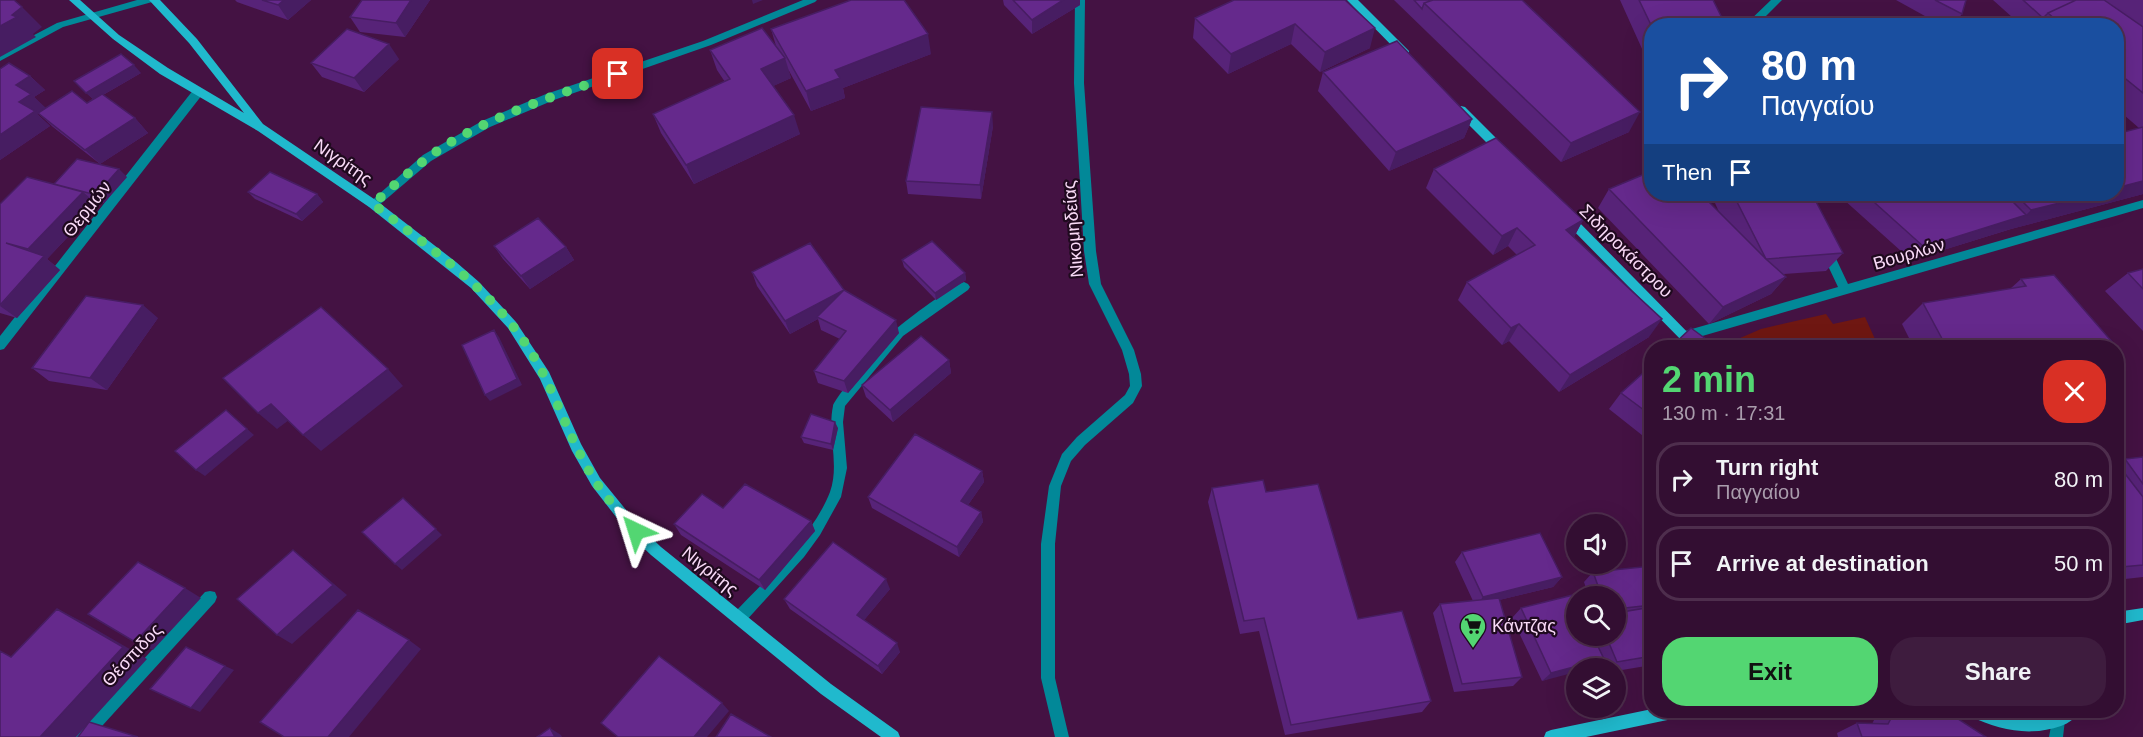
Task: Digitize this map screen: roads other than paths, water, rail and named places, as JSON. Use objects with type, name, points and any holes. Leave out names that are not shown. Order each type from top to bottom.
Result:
[{"type":"street","name":"Νιγρίτης","points":[[74,0],[164,71],[262,128],[373,204],[453,265],[512,325],[545,376],[576,447],[596,482],[636,531],[656,551],[826,689],[893,737]]},
{"type":"street","points":[[0,57],[60,26],[91,15],[149,0]]},
{"type":"street","name":"Νιγρίτης","points":[[154,0],[193,41],[262,128]]},
{"type":"street","points":[[373,204],[427,158],[486,124],[550,97],[707,43],[812,0]]},
{"type":"street","name":"Νικομηδείας","points":[[1062,737],[1048,678],[1048,544],[1055,486],[1066,458],[1081,441],[1129,399],[1136,386],[1128,350],[1095,284],[1090,251],[1079,83],[1080,0]]},
{"type":"street","points":[[1352,0],[1410,59]]},
{"type":"street","points":[[1758,18],[1777,0]]},
{"type":"street","name":"Θερμών","points":[[0,345],[198,92]]},
{"type":"street","points":[[1452,101],[1510,160]]},
{"type":"street","name":"Βουρλών","points":[[1685,336],[2143,204]]},
{"type":"street","name":"Σιδηροκάστρου","points":[[1560,210],[1689,340]]},
{"type":"street","points":[[1820,237],[1845,291]]},
{"type":"street","points":[[740,618],[816,531],[836,493],[841,468],[837,422],[839,404],[899,333],[963,287]]},
{"type":"street","name":"Θέσπιδος","points":[[82,737],[210,597]]},
{"type":"street","points":[[2124,618],[2143,614]]},
{"type":"street","points":[[1551,737],[1644,718]]},
{"type":"street","points":[[1989,718],[2021,726],[2037,727],[2053,724],[2061,718]]},
{"type":"street","points":[[2056,737],[2058,720]]},
{"type":"place","name":"Κάντζας","points":[[1473,649]]}]
